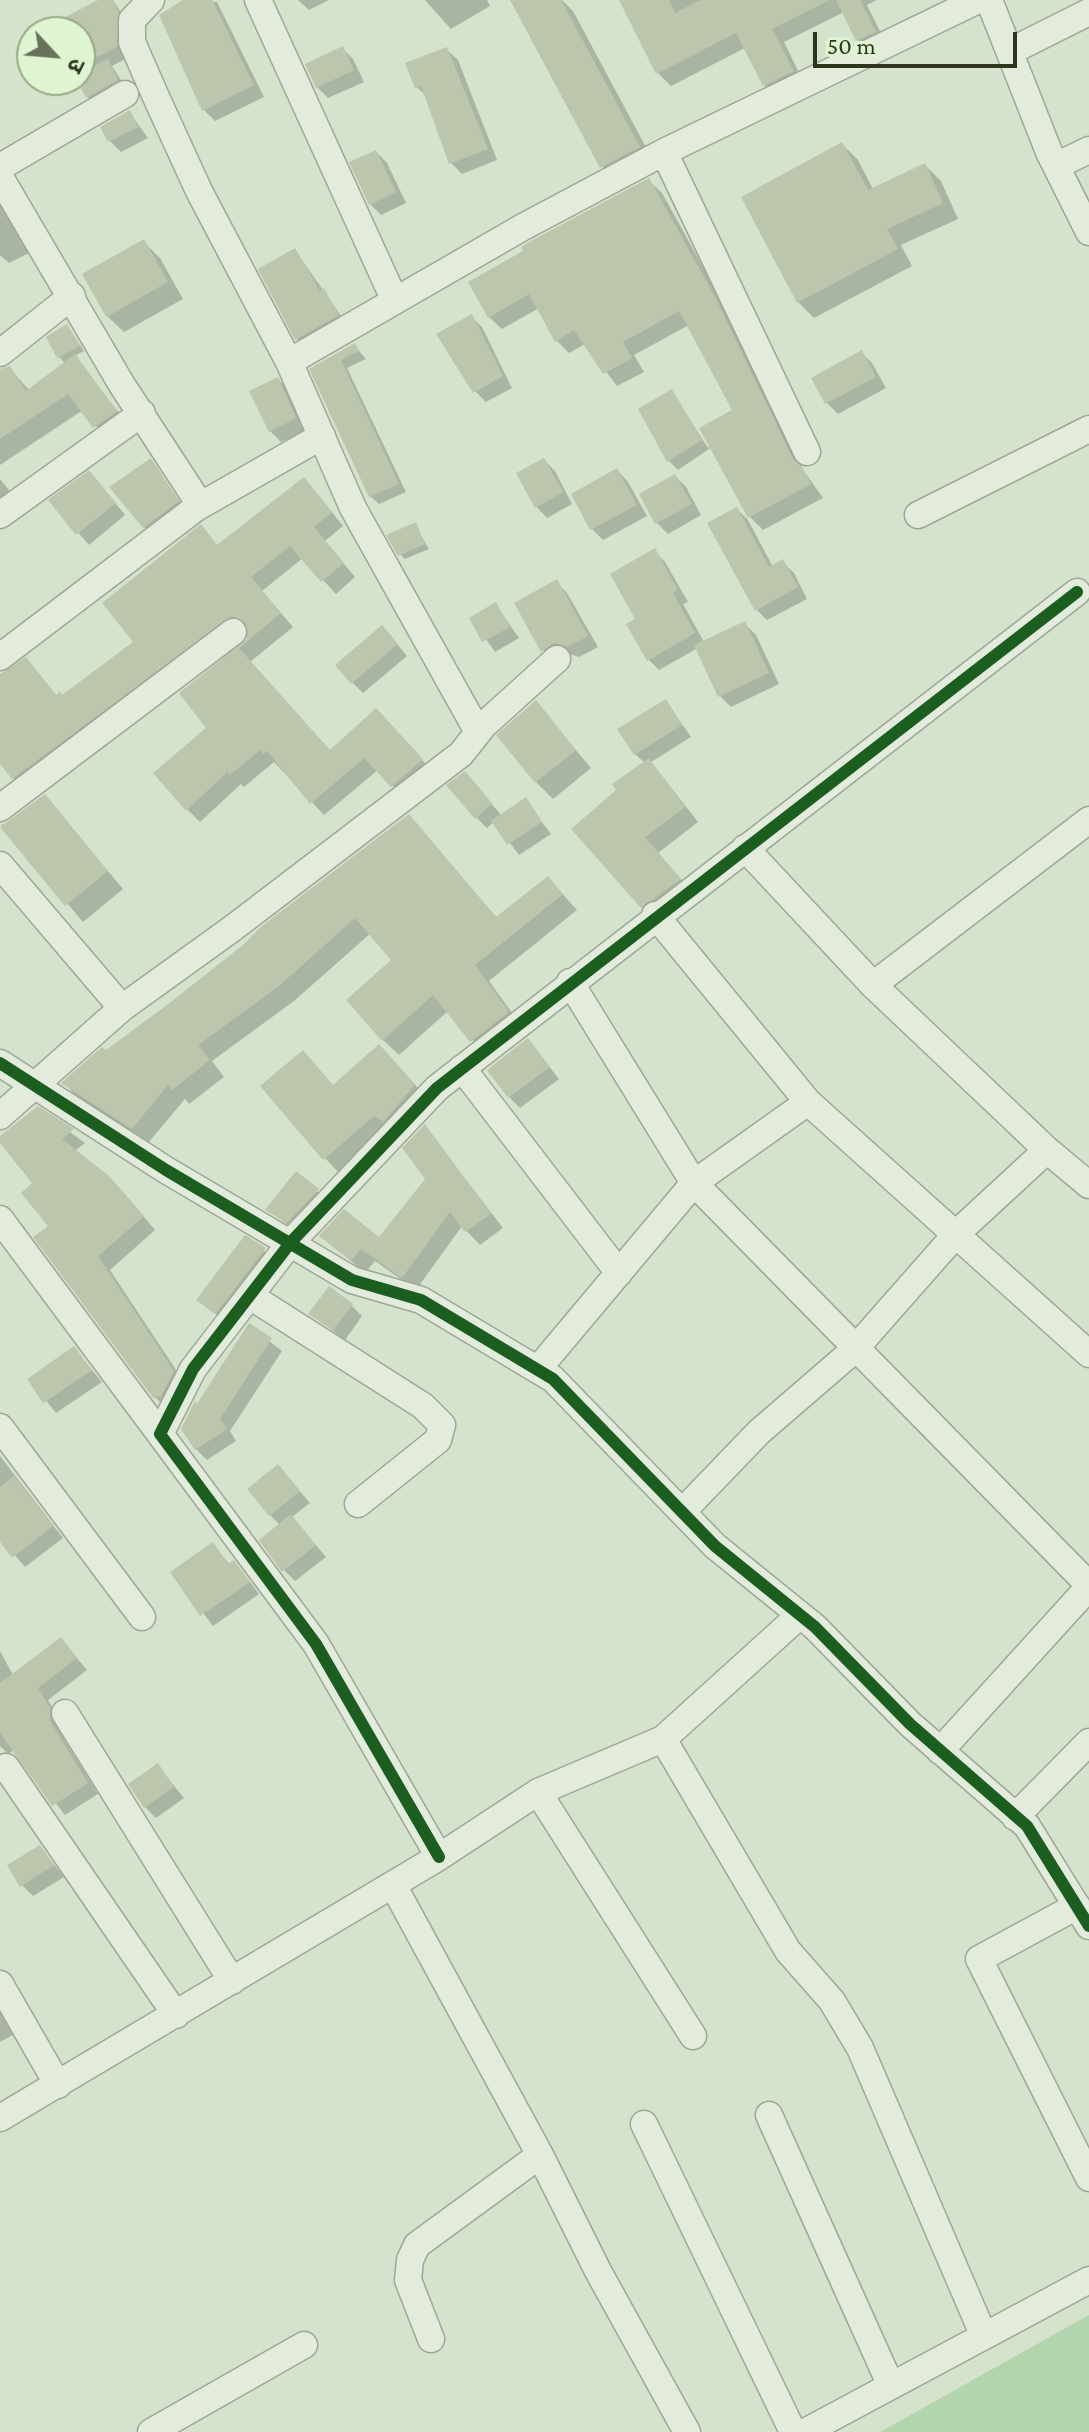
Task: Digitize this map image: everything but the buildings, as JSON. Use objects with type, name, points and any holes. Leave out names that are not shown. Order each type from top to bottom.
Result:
[{"type":"street","points":[[151,0],[132,20],[132,42],[199,191],[289,362],[353,508],[478,732]]},
{"type":"street","points":[[258,0],[395,301]]},
{"type":"street","points":[[289,362],[664,152],[978,0]]},
{"type":"street","points":[[989,0],[1056,166],[1089,232]]},
{"type":"street","points":[[1011,51],[1089,12]]},
{"type":"street","points":[[0,167],[125,94]]},
{"type":"street","points":[[1056,166],[1089,150]]},
{"type":"street","points":[[664,152],[807,452]]},
{"type":"street","points":[[0,177],[195,497],[196,508]]},
{"type":"street","points":[[0,353],[72,296]]},
{"type":"street","points":[[0,515],[142,413]]},
{"type":"street","points":[[918,515],[1089,429]]},
{"type":"street","points":[[0,657],[196,508],[322,436]]},
{"type":"street","points":[[160,1434],[193,1369],[291,1242],[437,1088],[655,915],[1077,592]]},
{"type":"street","points":[[0,808],[233,632]]},
{"type":"street","points":[[0,1116],[122,1008],[233,928],[461,754],[478,732],[557,659]]},
{"type":"street","points":[[873,985],[1089,820]]},
{"type":"street","points":[[745,848],[873,985],[1047,1150],[1089,1185]]},
{"type":"street","points":[[0,865],[122,1008]]},
{"type":"street","points":[[655,915],[808,1102],[1089,1354]]},
{"type":"street","points":[[570,982],[694,1183],[854,1350],[1089,1586],[940,1751]]},
{"type":"street","points":[[0,1063],[166,1170],[352,1280],[421,1300],[553,1379],[715,1546],[800,1615],[940,1751],[1027,1826],[1083,1916],[979,1959],[1089,2178]]},
{"type":"street","points":[[462,1068],[619,1273]]},
{"type":"street","points":[[538,1369],[694,1183],[808,1102]]},
{"type":"street","points":[[683,1511],[759,1432],[854,1350],[957,1233],[1047,1150]]},
{"type":"street","points":[[0,1219],[316,1644],[439,1857]]},
{"type":"street","points":[[250,1296],[423,1406],[442,1425],[438,1440],[358,1504]]},
{"type":"street","points":[[0,1427],[142,1617]]},
{"type":"street","points":[[0,2118],[393,1885],[538,1792],[663,1739],[800,1615]]},
{"type":"street","points":[[65,1713],[232,1981]]},
{"type":"street","points":[[663,1739],[788,1951],[832,2001],[860,2048],[983,2334]]},
{"type":"street","points":[[1015,1817],[1089,1742]]},
{"type":"street","points":[[6,1767],[176,2015]]},
{"type":"street","points":[[538,1792],[693,2036]]},
{"type":"street","points":[[393,1885],[687,2432]]},
{"type":"street","points":[[0,1984],[58,2085]]},
{"type":"street","points":[[769,2115],[891,2386]]},
{"type":"street","points":[[644,2124],[793,2432]]},
{"type":"street","points":[[431,2339],[408,2280],[410,2260],[417,2245],[540,2155]]},
{"type":"street","points":[[805,2432],[983,2334],[1089,2280]]},
{"type":"street","points":[[151,2432],[304,2345]]},
{"type":"green space","points":[[1089,2315],[1089,2432],[880,2432]]},
{"type":"cycle path","points":[[439,1857],[316,1644],[160,1434],[193,1369],[291,1242],[437,1088],[1077,592]]},
{"type":"cycle path","points":[[0,1063],[166,1170],[352,1280],[421,1300],[553,1379],[715,1546],[815,1627],[910,1724],[1027,1826],[1089,1926]]}]
